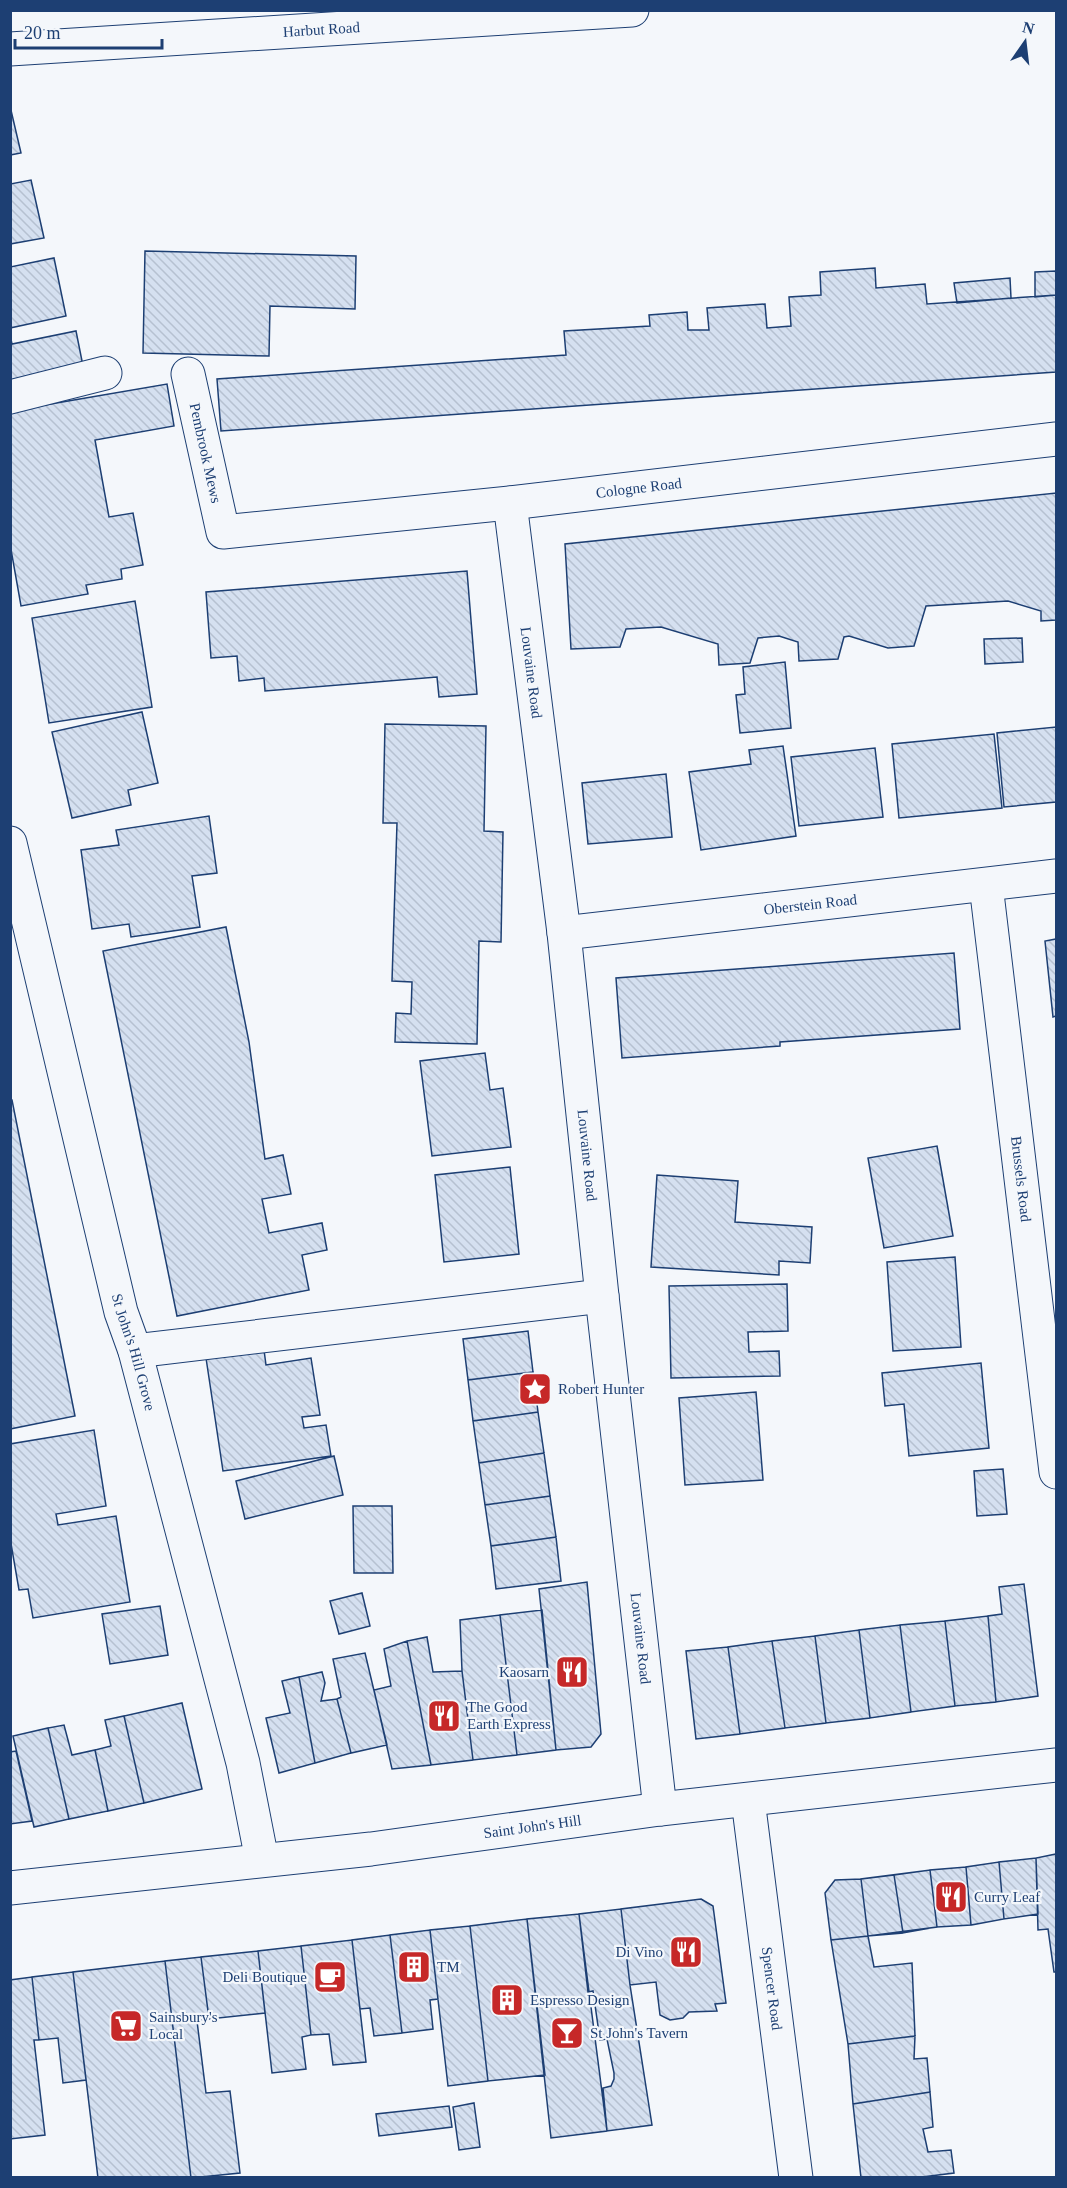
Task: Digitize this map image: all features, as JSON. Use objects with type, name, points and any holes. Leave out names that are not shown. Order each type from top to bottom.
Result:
[{"type":"street","name":"Harbut Road","points":[[10,49],[632,10]]},
{"type":"street","points":[[10,397],[105,373]]},
{"type":"street","name":"Pembrook Mews","points":[[188,374],[223,532]]},
{"type":"street","name":"Cologne Road","points":[[223,532],[510,503],[1056,439]]},
{"type":"street","name":"Louvaine Road","points":[[510,503],[564,933],[660,1809]]},
{"type":"street","name":"St John's Hill Grove","points":[[10,843],[122,1312],[135,1351],[243,1763],[262,1860]]},
{"type":"street","name":"Oberstein Road","points":[[564,933],[1056,876]]},
{"type":"street","name":"Brussels Road","points":[[986,885],[1056,1472]]},
{"type":"street","points":[[135,1351],[602,1296]]},
{"type":"street","name":"Saint John's Hill","points":[[10,1888],[371,1849],[660,1809],[1056,1765]]},
{"type":"street","name":"Spencer Road","points":[[748,1800],[796,2178]]},
{"type":"building","points":[[10,106],[21,153],[10,155]]},
{"type":"building","points":[[31,180],[44,238],[10,244],[10,184]]},
{"type":"building","points":[[145,251],[356,256],[355,309],[270,306],[269,356],[143,353]]},
{"type":"building","points":[[54,258],[66,316],[10,328],[10,267]]},
{"type":"building","points":[[875,268],[876,288],[925,284],[927,304],[1056,295],[1056,372],[221,431],[217,379],[566,355],[564,331],[650,326],[649,315],[687,312],[688,330],[709,330],[707,308],[765,304],[767,328],[791,326],[789,297],[821,295],[820,272]]},
{"type":"building","points":[[1056,271],[1056,295],[1035,297],[1035,272]]},
{"type":"building","points":[[1010,278],[1011,298],[957,303],[954,283]]},
{"type":"building","points":[[76,331],[83,366],[10,381],[10,335],[12,344]]},
{"type":"building","points":[[167,384],[174,426],[95,440],[109,517],[133,513],[143,565],[121,569],[122,579],[86,585],[88,594],[21,606],[10,544],[10,411]]},
{"type":"building","points":[[1056,493],[1056,620],[1041,621],[1041,611],[1008,601],[926,606],[914,646],[888,648],[849,636],[844,637],[838,659],[799,661],[798,642],[779,636],[758,638],[750,663],[719,665],[718,644],[661,627],[626,629],[620,647],[571,649],[565,544]]},
{"type":"building","points":[[467,571],[477,694],[439,697],[437,677],[265,691],[264,678],[239,681],[237,656],[211,658],[206,592]]},
{"type":"building","points":[[135,601],[152,707],[49,723],[32,618]]},
{"type":"building","points":[[1022,638],[1023,662],[985,664],[984,639]]},
{"type":"building","points":[[785,662],[791,728],[740,733],[736,695],[745,694],[743,667]]},
{"type":"building","points":[[142,712],[158,783],[128,790],[131,805],[72,818],[52,732]]},
{"type":"building","points":[[385,724],[486,726],[484,831],[503,832],[501,942],[479,941],[477,1044],[395,1042],[396,1013],[411,1014],[412,982],[392,981],[397,823],[383,823]]},
{"type":"building","points":[[1056,727],[1056,802],[1004,807],[997,733]]},
{"type":"building","points":[[994,734],[1002,808],[899,818],[892,744]]},
{"type":"building","points":[[783,746],[796,836],[701,850],[689,772],[751,764],[749,750]]},
{"type":"building","points":[[875,748],[883,817],[799,826],[791,757]]},
{"type":"building","points":[[666,774],[672,837],[588,844],[582,783]]},
{"type":"building","points":[[209,816],[217,873],[192,876],[200,927],[131,937],[129,924],[92,929],[81,850],[119,845],[116,830]]},
{"type":"building","points":[[226,927],[249,1042],[265,1159],[283,1155],[291,1194],[262,1199],[269,1233],[322,1223],[327,1250],[302,1255],[309,1290],[177,1316],[103,951]]},
{"type":"building","points":[[1056,939],[1056,1016],[1053,1017],[1045,941]]},
{"type":"building","points":[[954,953],[960,1029],[780,1042],[780,1046],[622,1058],[616,978]]},
{"type":"building","points":[[485,1053],[490,1090],[503,1088],[511,1147],[432,1156],[420,1061]]},
{"type":"building","points":[[10,1100],[12,1100],[75,1416],[10,1429]]},
{"type":"building","points":[[937,1146],[953,1236],[884,1248],[868,1158]]},
{"type":"building","points":[[510,1167],[519,1254],[444,1262],[435,1175]]},
{"type":"building","points":[[657,1175],[738,1181],[735,1222],[812,1227],[810,1263],[779,1261],[779,1275],[651,1267]]},
{"type":"building","points":[[955,1257],[961,1347],[893,1351],[887,1262]]},
{"type":"building","points":[[787,1284],[788,1331],[748,1332],[749,1352],[779,1351],[780,1376],[671,1378],[669,1286]]},
{"type":"building","points":[[528,1331],[533,1372],[468,1380],[463,1339]]},
{"type":"building","points":[[264,1350],[266,1365],[311,1358],[320,1415],[302,1417],[304,1428],[326,1425],[331,1456],[223,1471],[206,1358]]},
{"type":"building","points":[[981,1363],[989,1448],[909,1456],[904,1404],[885,1406],[882,1373]]},
{"type":"building","points":[[533,1372],[538,1412],[473,1421],[468,1380]]},
{"type":"building","points":[[756,1392],[763,1480],[685,1485],[679,1398]]},
{"type":"building","points":[[538,1412],[544,1453],[479,1463],[473,1421]]},
{"type":"building","points":[[94,1430],[106,1506],[56,1514],[58,1525],[116,1516],[130,1602],[33,1618],[28,1589],[19,1590],[10,1538],[10,1444]]},
{"type":"building","points":[[544,1453],[550,1496],[485,1505],[479,1463]]},
{"type":"building","points":[[334,1456],[343,1495],[245,1519],[236,1481]]},
{"type":"building","points":[[1003,1469],[1007,1514],[977,1516],[974,1471]]},
{"type":"building","points":[[550,1496],[556,1537],[491,1546],[485,1505]]},
{"type":"building","points":[[353,1506],[392,1506],[393,1573],[354,1573]]},
{"type":"building","points":[[556,1537],[561,1581],[496,1589],[491,1546]]},
{"type":"building","name":"Kaosarn","points":[[587,1582],[601,1734],[591,1747],[556,1750],[539,1589]]},
{"type":"building","points":[[1024,1584],[1038,1696],[996,1702],[988,1616],[1002,1614],[999,1587]]},
{"type":"building","points":[[362,1593],[370,1626],[339,1634],[330,1601]]},
{"type":"building","points":[[160,1606],[168,1655],[110,1664],[102,1614]]},
{"type":"building","points":[[542,1610],[556,1750],[517,1755],[500,1615]]},
{"type":"building","points":[[500,1615],[517,1755],[473,1760],[462,1671],[460,1620]]},
{"type":"building","points":[[988,1616],[996,1702],[955,1706],[945,1621]]},
{"type":"building","points":[[945,1621],[955,1706],[911,1712],[900,1625]]},
{"type":"building","points":[[900,1625],[911,1712],[870,1718],[859,1630]]},
{"type":"building","points":[[859,1630],[870,1718],[826,1723],[815,1636]]},
{"type":"building","points":[[815,1636],[826,1723],[785,1728],[772,1641]]},
{"type":"building","name":"The Good Earth Express","points":[[427,1637],[433,1672],[462,1671],[473,1760],[431,1765],[407,1641]]},
{"type":"building","points":[[407,1641],[431,1765],[392,1769],[374,1690],[391,1686],[384,1649]]},
{"type":"building","points":[[772,1641],[785,1728],[740,1734],[728,1647]]},
{"type":"building","points":[[728,1647],[740,1734],[696,1739],[686,1651]]},
{"type":"building","points":[[365,1653],[387,1745],[351,1753],[337,1699],[341,1697],[333,1659]]},
{"type":"building","points":[[322,1672],[325,1683],[321,1701],[337,1699],[351,1753],[315,1763],[299,1677]]},
{"type":"building","points":[[299,1677],[315,1763],[279,1773],[266,1718],[290,1713],[282,1681]]},
{"type":"building","points":[[182,1703],[202,1789],[144,1803],[124,1716]]},
{"type":"building","points":[[124,1716],[144,1803],[108,1811],[95,1750],[111,1746],[105,1720]]},
{"type":"building","points":[[64,1725],[72,1755],[95,1750],[108,1811],[69,1819],[48,1728]]},
{"type":"building","points":[[48,1728],[69,1819],[34,1827],[13,1736]]},
{"type":"building","points":[[16,1751],[32,1821],[10,1824],[10,1752]]},
{"type":"building","points":[[1056,1854],[1056,1972],[1054,1972],[1048,1929],[1038,1930],[1036,1858]]},
{"type":"building","points":[[1036,1858],[1038,1914],[1004,1919],[999,1862]]},
{"type":"building","points":[[999,1862],[1004,1919],[971,1925],[966,1867]]},
{"type":"building","name":"Curry Leaf","points":[[966,1867],[971,1925],[937,1927],[930,1870]]},
{"type":"building","points":[[930,1870],[937,1927],[868,1936],[861,1879]]},
{"type":"building","points":[[930,1870],[937,1927],[903,1933],[894,1875]]},
{"type":"building","points":[[894,1875],[903,1933],[868,1936],[861,1879]]},
{"type":"building","points":[[861,1879],[868,1936],[831,1940],[825,1893],[835,1880]]},
{"type":"building","points":[[701,1899],[713,1906],[726,2003],[715,2004],[717,2011],[689,2012],[683,2018],[670,2020],[660,2015],[656,1982],[630,1985],[621,1909]]},
{"type":"building","points":[[621,1909],[630,1985],[652,2125],[607,2131],[603,2088],[611,2086],[614,2073],[607,2039],[600,2040],[593,1991],[588,1992],[579,1914]]},
{"type":"building","name":"St John's Tavern","points":[[579,1914],[607,2131],[551,2138],[527,1919]]},
{"type":"building","name":"Espresso Design","points":[[527,1919],[545,2075],[488,2081],[470,1926]]},
{"type":"building","points":[[470,1926],[488,2081],[448,2086],[430,1930]]},
{"type":"building","name":"TM","points":[[430,1930],[438,1999],[430,2000],[433,2029],[402,2033],[390,1935]]},
{"type":"building","points":[[390,1935],[402,2033],[374,2036],[370,2008],[360,2009],[352,1940]]},
{"type":"building","points":[[868,1936],[874,1967],[912,1963],[915,2036],[848,2044],[831,1940]]},
{"type":"building","name":"Deli Boutique","points":[[352,1940],[366,2062],[333,2065],[329,2034],[311,2035],[301,1946]]},
{"type":"building","points":[[301,1946],[311,2035],[302,2037],[306,2069],[272,2073],[258,1951]]},
{"type":"building","points":[[258,1951],[265,2013],[209,2019],[201,1957]]},
{"type":"building","points":[[201,1957],[209,2019],[197,2021],[206,2093],[230,2091],[240,2173],[191,2178],[165,1961]]},
{"type":"building","name":"Sainsbury's Local","points":[[165,1961],[191,2178],[98,2178],[73,1972]]},
{"type":"building","points":[[73,1972],[86,2080],[63,2083],[58,2038],[39,2040],[32,1977]]},
{"type":"building","points":[[32,1977],[39,2040],[34,2040],[45,2135],[10,2139],[10,1980]]},
{"type":"building","points":[[915,2036],[914,2059],[927,2058],[930,2092],[853,2104],[848,2044]]},
{"type":"building","points":[[930,2092],[933,2127],[923,2129],[928,2152],[951,2150],[954,2173],[914,2178],[861,2178],[853,2104]]},
{"type":"building","points":[[474,2103],[480,2147],[459,2150],[453,2107]]},
{"type":"building","points":[[449,2106],[452,2127],[379,2136],[376,2114]]},
{"type":"place","name":"Robert Hunter","points":[[535,1389]]},
{"type":"place","name":"Kaosarn","points":[[572,1672]]},
{"type":"place","name":"The Good Earth Express","points":[[444,1716]]},
{"type":"place","name":"Curry Leaf","points":[[951,1897]]},
{"type":"place","name":"Di Vino","points":[[686,1952]]},
{"type":"place","name":"TM","points":[[414,1967]]},
{"type":"place","name":"Deli Boutique","points":[[330,1977]]},
{"type":"place","name":"Espresso Design","points":[[507,2000]]},
{"type":"place","name":"Sainsbury's Local","points":[[126,2026]]},
{"type":"place","name":"St John's Tavern","points":[[567,2033]]}]
